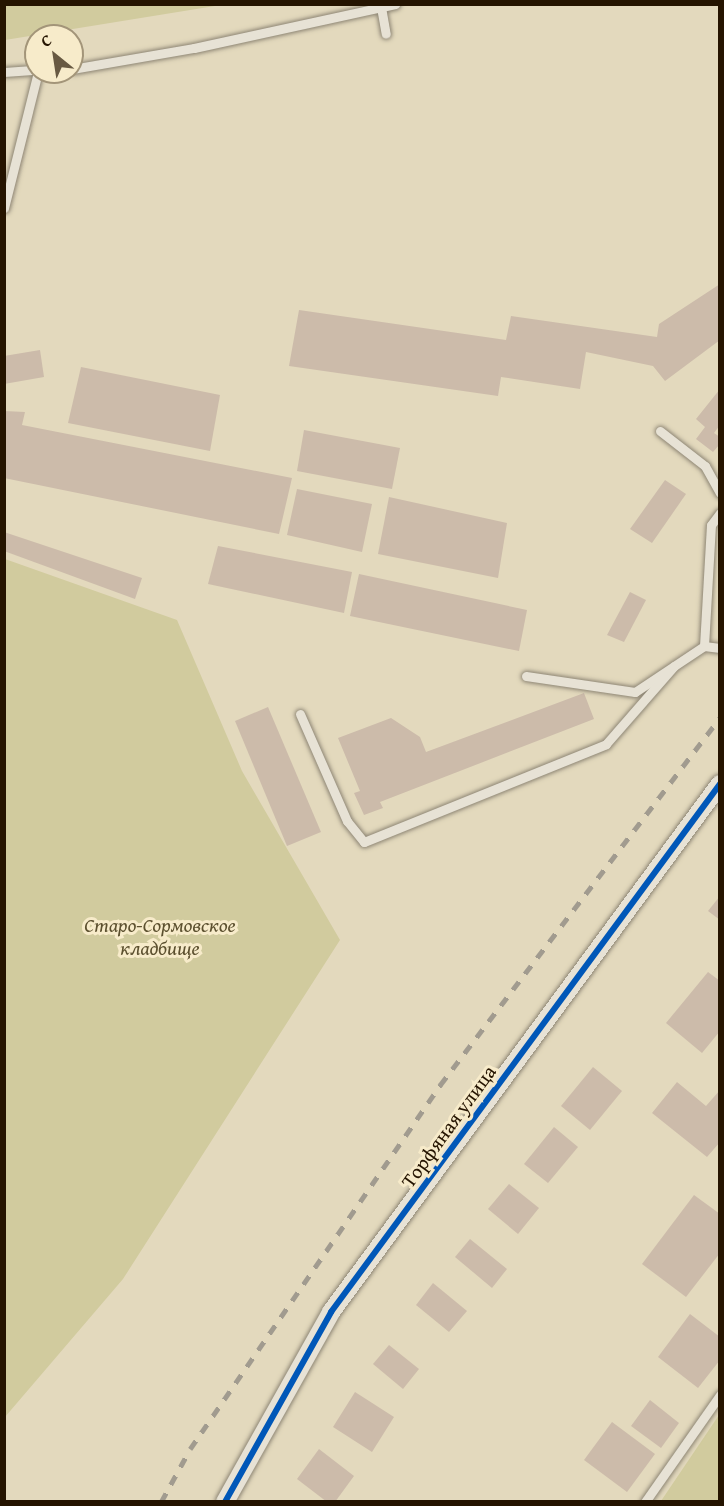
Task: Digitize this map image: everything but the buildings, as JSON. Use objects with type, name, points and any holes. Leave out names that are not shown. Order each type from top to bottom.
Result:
[{"type":"street","name":"Торфяная улица","points":[[225,1502],[331,1311],[720,784]]},
{"type":"lane","points":[[84,67],[195,48],[395,4]]},
{"type":"lane","points":[[381,8],[386,34]]},
{"type":"lane","points":[[4,72],[24,71]]},
{"type":"lane","points":[[4,208],[34,84]]},
{"type":"lane","points":[[660,431],[705,466],[720,493]]},
{"type":"lane","points":[[704,646],[711,525],[720,513]]},
{"type":"lane","points":[[526,676],[635,692],[704,646],[720,648]]},
{"type":"lane","points":[[300,714],[347,821],[364,842],[606,744],[674,666]]},
{"type":"lane","points":[[645,1502],[720,1395]]},
{"type":"green space","points":[[5,4],[221,4],[84,27],[84,24],[24,24],[24,37],[5,40]]},
{"type":"green space","name":"Старо-Сормовское кладбище","points":[[5,559],[177,620],[242,771],[340,940],[123,1279],[5,1417]]},
{"type":"green space","points":[[719,1415],[719,1501],[661,1501]]},
{"type":"railway","points":[[161,1502],[190,1449],[440,1085],[720,718]]},
{"type":"cycle path","points":[[225,1502],[331,1312],[720,784]]}]
